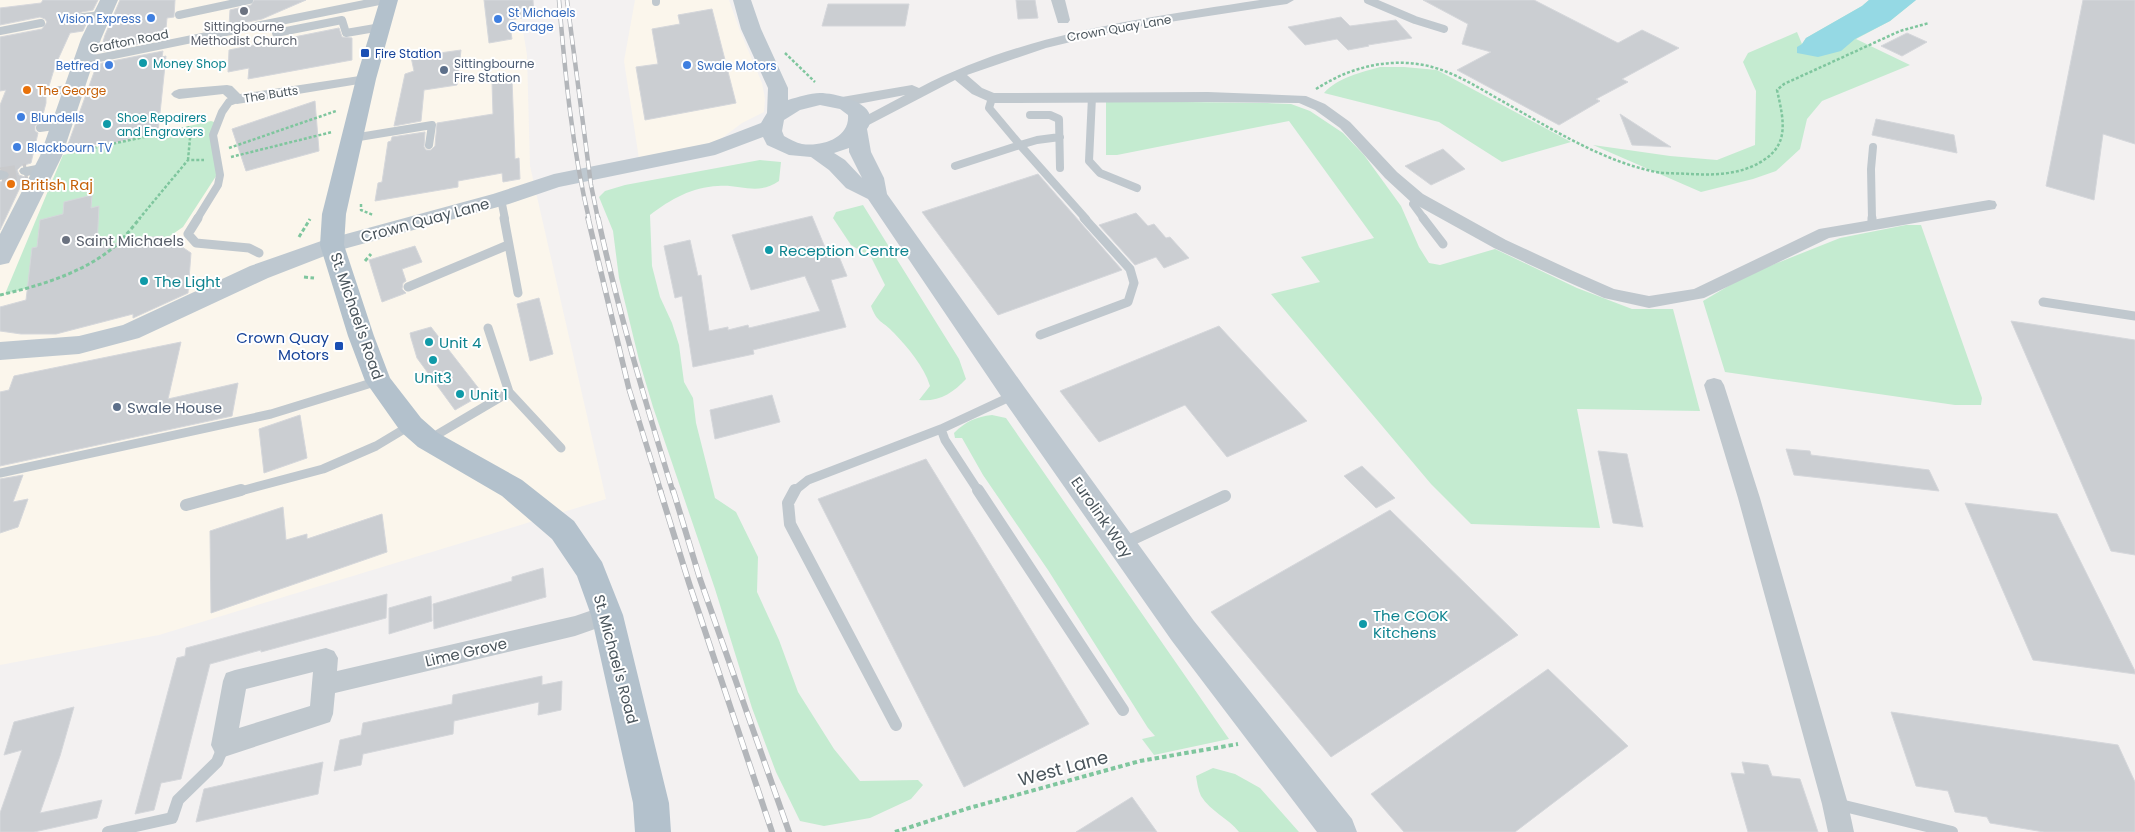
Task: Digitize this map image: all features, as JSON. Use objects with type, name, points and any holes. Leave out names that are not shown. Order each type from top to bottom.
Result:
[{"type":"main road","name":"St. Michael's Road","points":[[389,0],[366,79],[362,106],[334,214],[332,245],[378,381],[419,433],[512,488],[563,530],[591,571],[607,615],[651,803],[653,832]]},
{"type":"main road","points":[[742,0],[751,29],[762,55],[778,88],[774,121],[775,140],[782,146],[798,150],[816,151],[842,144],[860,128],[861,117],[857,111],[819,92],[800,87],[762,55]]},
{"type":"main road","points":[[0,257],[41,165],[51,126],[74,88],[99,18]]},
{"type":"main road","points":[[774,121],[796,104],[819,92]]},
{"type":"main road","name":"Crown Quay Lane","points":[[715,148],[774,121]]},
{"type":"main road","name":"Eurolink Way","points":[[860,128],[860,152],[872,178],[876,194],[1183,631],[1339,832]]},
{"type":"main road","name":"Crown Quay Lane","points":[[0,351],[79,345],[130,332],[259,272],[332,245],[501,199],[554,181],[715,148],[782,146]]},
{"type":"main road","name":"Eurolink Way","points":[[816,151],[837,165],[854,183],[876,194]]},
{"type":"street","points":[[1058,0],[1063,20]]},
{"type":"street","name":"Crown Quay Lane","points":[[860,128],[929,87],[956,74],[1041,45],[1095,30],[1287,0]]},
{"type":"street","points":[[956,74],[977,91],[992,98],[1265,97],[1301,99],[1320,107],[1345,125],[1391,175],[1416,198],[1500,244],[1567,275],[1610,294],[1649,302],[1698,294],[1825,233],[1988,205]]},
{"type":"street","name":"The Butts","points":[[179,94],[227,88],[237,99],[366,79]]},
{"type":"street","name":"Crown Quay Lane","points":[[842,102],[929,87]]},
{"type":"street","points":[[1714,385],[1749,498],[1835,804],[1841,832]]},
{"type":"street","name":"Lime Grove","points":[[324,685],[575,626],[607,615]]},
{"type":"street","points":[[326,658],[324,685],[321,714],[224,745],[235,681],[326,658]]},
{"type":"lane","points":[[179,15],[254,0]]},
{"type":"lane","name":"Grafton Road","points":[[84,61],[384,0]]},
{"type":"lane","points":[[1368,0],[1415,20],[1444,28]]},
{"type":"lane","points":[[276,33],[342,20],[346,33],[381,27]]},
{"type":"lane","points":[[0,31],[41,23]]},
{"type":"lane","points":[[48,92],[74,88]]},
{"type":"lane","points":[[1092,97],[1089,161],[1100,173],[1137,188]]},
{"type":"lane","points":[[992,98],[989,108],[1130,269],[1134,283],[1128,302],[1040,335]]},
{"type":"lane","points":[[237,99],[229,102],[222,112],[213,135],[220,175],[214,190],[188,234],[196,243],[249,248],[258,253]]},
{"type":"lane","points":[[1030,115],[1055,116],[1058,119],[1060,168]]},
{"type":"lane","points":[[353,138],[432,125],[429,145]]},
{"type":"lane","points":[[955,166],[1037,140],[1060,137]]},
{"type":"lane","points":[[1872,224],[1871,169],[1873,147]]},
{"type":"lane","points":[[1416,198],[1413,204],[1443,244]]},
{"type":"lane","points":[[501,199],[518,293]]},
{"type":"lane","points":[[408,287],[508,246]]},
{"type":"lane","points":[[2043,302],[2135,316]]},
{"type":"lane","points":[[488,328],[509,392],[560,448]]},
{"type":"lane","points":[[0,473],[270,414],[378,381]]},
{"type":"lane","points":[[186,505],[322,469],[376,446],[419,433],[509,392]]},
{"type":"lane","points":[[896,725],[790,524],[787,512],[788,499],[794,489],[808,480],[941,428],[1015,394]]},
{"type":"lane","points":[[941,428],[946,440],[1123,710]]},
{"type":"lane","points":[[1121,544],[1225,496]]},
{"type":"lane","points":[[108,832],[172,818],[178,800],[217,762],[224,745]]},
{"type":"lane","points":[[1835,804],[1952,832]]},
{"type":"path","points":[[1301,99],[1320,86],[1347,72],[1371,65],[1398,62],[1424,65],[1454,74],[1607,156],[1658,172],[1713,175],[1745,171],[1771,157],[1779,148],[1781,108],[1777,90],[1784,84],[1900,31],[1929,23]]},
{"type":"path","points":[[784,52],[811,80],[819,92]]},
{"type":"path","points":[[333,132],[230,157],[228,148],[340,110]]},
{"type":"path","points":[[0,295],[62,274],[96,259],[111,249],[132,229],[188,160],[191,127],[41,165]]},
{"type":"path","points":[[188,160],[209,161],[217,170],[214,190]]},
{"type":"path","points":[[361,210],[373,216]]},
{"type":"path","name":"West Lane","points":[[895,832],[968,808],[1140,761],[1241,744]]},
{"type":"shaded area","points":[[0,0],[518,0],[527,55],[530,166],[606,499],[159,635],[0,665]]},
{"type":"shaded area","points":[[635,0],[729,0],[762,83],[765,99],[764,112],[742,123],[718,141],[639,159],[624,61]]},
{"type":"green space","points":[[1869,0],[1916,0],[1890,21],[1856,39],[1910,65],[1822,101],[1807,119],[1800,149],[1776,171],[1753,179],[1701,192],[1593,145],[1670,156],[1717,160],[1755,145],[1756,91],[1743,62],[1748,53],[1797,32],[1802,44],[1806,38],[1862,6]]},
{"type":"green space","points":[[1380,67],[1437,70],[1571,142],[1502,162],[1439,122],[1324,93],[1336,83],[1358,73]]},
{"type":"green space","points":[[1106,101],[1291,104],[1310,111],[1343,133],[1364,155],[1401,206],[1419,247],[1429,263],[1440,265],[1495,249],[1577,288],[1632,309],[1673,309],[1700,411],[1577,409],[1600,528],[1471,524],[1431,484],[1271,294],[1320,282],[1301,257],[1374,238],[1289,121],[1117,155],[1106,155]]},
{"type":"green space","points":[[211,121],[214,122],[220,170],[183,227],[167,238],[158,254],[169,252],[5,294],[63,155]]},
{"type":"green space","points":[[760,160],[781,162],[779,181],[756,189],[726,186],[708,187],[691,191],[674,199],[650,215],[652,266],[660,297],[672,323],[679,345],[684,382],[693,398],[696,423],[715,498],[736,512],[758,557],[757,592],[779,640],[798,692],[834,749],[860,781],[918,780],[923,785],[911,799],[870,818],[824,826],[800,821],[776,772],[752,708],[715,589],[653,407],[639,360],[619,278],[613,231],[599,197],[605,191],[625,185]]},
{"type":"green space","points":[[863,205],[959,359],[966,379],[945,396],[933,400],[919,400],[930,386],[924,371],[905,345],[873,312],[871,306],[885,285],[871,257],[851,245],[833,218],[836,212]]},
{"type":"green space","points":[[1906,225],[1921,225],[1982,398],[1981,405],[1955,405],[1725,372],[1703,301],[1747,275],[1840,238]]},
{"type":"green space","points":[[992,415],[1006,418],[1229,739],[1154,755],[1142,739],[1155,736],[1148,728],[1048,570],[983,475],[962,438],[955,438],[954,433],[963,425],[976,418]]},
{"type":"green space","points":[[1213,768],[1235,774],[1260,788],[1299,832],[1239,832],[1209,806],[1200,794],[1196,776]]},
{"type":"water","points":[[1869,0],[1916,0],[1890,21],[1855,39],[1841,51],[1818,57],[1797,53],[1797,47],[1806,38],[1862,6]]},
{"type":"building","points":[[43,0],[98,0],[93,10],[78,14],[79,21],[87,22],[83,31],[70,33],[55,66],[49,86],[43,90],[46,103],[41,122],[35,126],[35,131],[38,133],[31,163],[21,166],[17,170],[19,175],[25,177],[0,230],[0,182],[8,180],[11,176],[9,171],[0,168],[0,105],[6,90],[0,91],[0,37],[42,29],[47,22],[40,17],[0,25],[0,8],[41,3]]},
{"type":"building","points":[[120,0],[175,0],[174,17],[167,18],[165,39],[100,52]]},
{"type":"building","name":"Sittingbourne Methodist Church","points":[[254,0],[306,0],[262,19],[229,26],[230,10],[251,5]]},
{"type":"building","name":"St Michaels Garage","points":[[484,0],[533,0],[534,16],[509,20],[512,39],[489,43]]},
{"type":"building","points":[[1016,0],[1035,0],[1038,18],[1018,19]]},
{"type":"building","points":[[1423,0],[1534,0],[1618,43],[1642,30],[1679,48],[1622,79],[1628,82],[1596,99],[1600,101],[1559,125],[1457,70],[1491,52],[1462,44],[1468,24]]},
{"type":"building","points":[[2083,0],[2135,0],[2135,144],[2103,134],[2094,200],[2046,186]]},
{"type":"building","points":[[828,4],[909,4],[905,26],[822,26]]},
{"type":"building","name":"Swale Motors","points":[[712,9],[736,103],[645,120],[636,67],[658,64],[652,29],[680,24],[678,15]]},
{"type":"building","points":[[1341,17],[1350,26],[1396,20],[1412,38],[1348,50],[1337,39],[1305,45],[1288,27]]},
{"type":"building","points":[[339,28],[342,37],[352,38],[352,60],[248,79],[249,68],[228,72],[229,50]]},
{"type":"building","points":[[1907,33],[1927,42],[1902,56],[1881,46]]},
{"type":"building","points":[[461,50],[457,85],[424,90],[421,121],[394,126],[405,74],[414,71],[411,57]]},
{"type":"building","points":[[163,51],[162,57],[166,56],[158,132],[105,145],[105,143],[66,150],[97,64]]},
{"type":"building","points":[[512,79],[515,159],[519,158],[520,179],[503,182],[502,173],[458,181],[458,187],[375,201],[378,183],[382,182],[388,142],[391,141],[392,137],[425,132],[424,147],[426,150],[431,150],[435,146],[437,123],[493,114],[492,82]]},
{"type":"building","points":[[315,101],[319,151],[246,171],[232,129]]},
{"type":"building","points":[[1620,114],[1671,147],[1632,145]]},
{"type":"building","points":[[1876,119],[1954,135],[1957,153],[1872,135]]},
{"type":"building","points":[[1443,149],[1465,169],[1431,185],[1405,166]]},
{"type":"building","points":[[1038,174],[1122,270],[998,315],[922,212]]},
{"type":"building","points":[[92,195],[91,208],[99,206],[97,245],[141,241],[143,238],[163,236],[162,238],[169,238],[191,253],[188,293],[133,318],[133,314],[56,334],[21,334],[0,331],[0,307],[26,300],[32,248],[37,247],[40,220],[63,214],[64,202]]},
{"type":"building","points":[[1136,213],[1148,226],[1154,224],[1166,238],[1170,237],[1189,258],[1164,268],[1156,257],[1135,265],[1099,225]]},
{"type":"building","points":[[812,216],[829,257],[838,254],[847,276],[831,280],[846,327],[753,350],[754,354],[693,367],[682,296],[675,298],[664,246],[690,240],[698,276],[701,275],[709,331],[728,327],[728,330],[748,325],[749,328],[820,311],[805,276],[751,290],[732,235]]},
{"type":"building","points":[[415,246],[422,262],[402,269],[406,281],[403,283],[402,289],[406,293],[382,302],[369,260]]},
{"type":"building","points":[[539,298],[553,354],[530,361],[517,304]]},
{"type":"building","points":[[2011,321],[2135,340],[2135,555],[2111,551]]},
{"type":"building","points":[[1219,326],[1307,421],[1227,457],[1185,405],[1099,442],[1060,391]]},
{"type":"building","points":[[431,327],[483,394],[455,410],[417,358],[411,338],[410,333]]},
{"type":"building","name":"Swale House","points":[[181,342],[168,399],[238,383],[232,416],[0,466],[0,392],[9,390],[14,376]]},
{"type":"building","points":[[772,395],[780,422],[715,439],[710,410]]},
{"type":"building","points":[[300,415],[307,458],[264,473],[259,429]]},
{"type":"building","points":[[1786,449],[1810,451],[1811,455],[1929,470],[1939,491],[1794,475]]},
{"type":"building","points":[[1598,451],[1627,454],[1643,527],[1613,523]]},
{"type":"building","points":[[926,459],[1089,724],[964,787],[818,499]]},
{"type":"building","points":[[1362,466],[1395,498],[1376,508],[1344,476]]},
{"type":"building","points":[[23,475],[13,502],[28,499],[18,527],[0,533],[0,479]]},
{"type":"building","points":[[1965,503],[2057,514],[2135,674],[2033,660]]},
{"type":"building","points":[[283,507],[286,540],[307,534],[307,539],[382,514],[387,552],[211,613],[210,531]]},
{"type":"building","name":"The COOK Kitchens","points":[[1390,510],[1518,635],[1331,757],[1211,612]]},
{"type":"building","points":[[543,568],[546,597],[434,629],[433,604],[512,581],[512,577]]},
{"type":"building","points":[[387,594],[386,618],[210,664],[181,779],[161,783],[154,810],[135,814],[177,658],[185,656],[186,648]]},
{"type":"building","points":[[431,596],[432,621],[389,634],[389,608]]},
{"type":"building","points":[[1548,669],[1628,746],[1515,832],[1404,832],[1371,794]]},
{"type":"building","points":[[542,676],[542,685],[562,681],[561,710],[538,715],[539,702],[454,721],[453,734],[363,754],[361,765],[334,771],[340,740],[361,735],[363,723],[452,704],[453,695]]},
{"type":"building","points":[[74,707],[60,756],[40,813],[102,800],[97,818],[34,832],[0,832],[0,813],[22,750],[4,755],[14,722]]},
{"type":"building","points":[[1891,712],[2118,745],[2135,782],[2135,832],[2044,832],[1990,823],[1987,817],[1955,812],[1948,791],[1916,786]]},
{"type":"building","points":[[323,762],[318,794],[196,822],[204,789]]},
{"type":"building","points":[[1742,762],[1768,765],[1772,776],[1800,779],[1818,832],[1748,832],[1731,773],[1745,774]]},
{"type":"building","points":[[1132,797],[1157,832],[1076,832]]},
{"type":"tunnel","points":[[1,175],[27,171]]},
{"type":"railway","points":[[559,0],[574,138],[589,219]]},
{"type":"railway","points":[[567,0],[591,185],[598,219]]},
{"type":"railway","points":[[588,218],[629,389],[661,492]]},
{"type":"railway","points":[[598,218],[632,355],[673,492]]},
{"type":"railway","points":[[660,490],[772,832]]},
{"type":"railway","points":[[673,490],[700,579],[789,832]]},
{"type":"place","name":"Sittingbourne Methodist Church","points":[[244,11]]},
{"type":"place","name":"Vision Express","points":[[151,18]]},
{"type":"place","name":"St Michaels Garage","points":[[498,19]]},
{"type":"place","name":"Fire Station","points":[[365,53]]},
{"type":"place","name":"Money Shop","points":[[143,63]]},
{"type":"place","name":"Betfred","points":[[109,65]]},
{"type":"place","name":"Swale Motors","points":[[687,65]]},
{"type":"place","name":"Sittingbourne Fire Station","points":[[444,70]]},
{"type":"place","name":"The George","points":[[27,90]]},
{"type":"place","name":"Blundells","points":[[21,117]]},
{"type":"place","name":"Shoe Repairers and Engravers","points":[[107,124]]},
{"type":"place","name":"Blackbourn TV","points":[[17,147]]},
{"type":"place","name":"British Raj","points":[[11,184]]},
{"type":"place","name":"Saint Michaels","points":[[66,240]]},
{"type":"place","name":"Reception Centre","points":[[769,250]]},
{"type":"place","name":"The Light","points":[[144,281]]},
{"type":"place","name":"Unit 4","points":[[429,342]]},
{"type":"place","name":"Crown Quay Motors","points":[[339,346]]},
{"type":"place","name":"Unit3","points":[[433,360]]},
{"type":"place","name":"Unit 1","points":[[460,394]]},
{"type":"place","name":"Swale House","points":[[117,407]]},
{"type":"place","name":"The COOK Kitchens","points":[[1363,624]]}]
